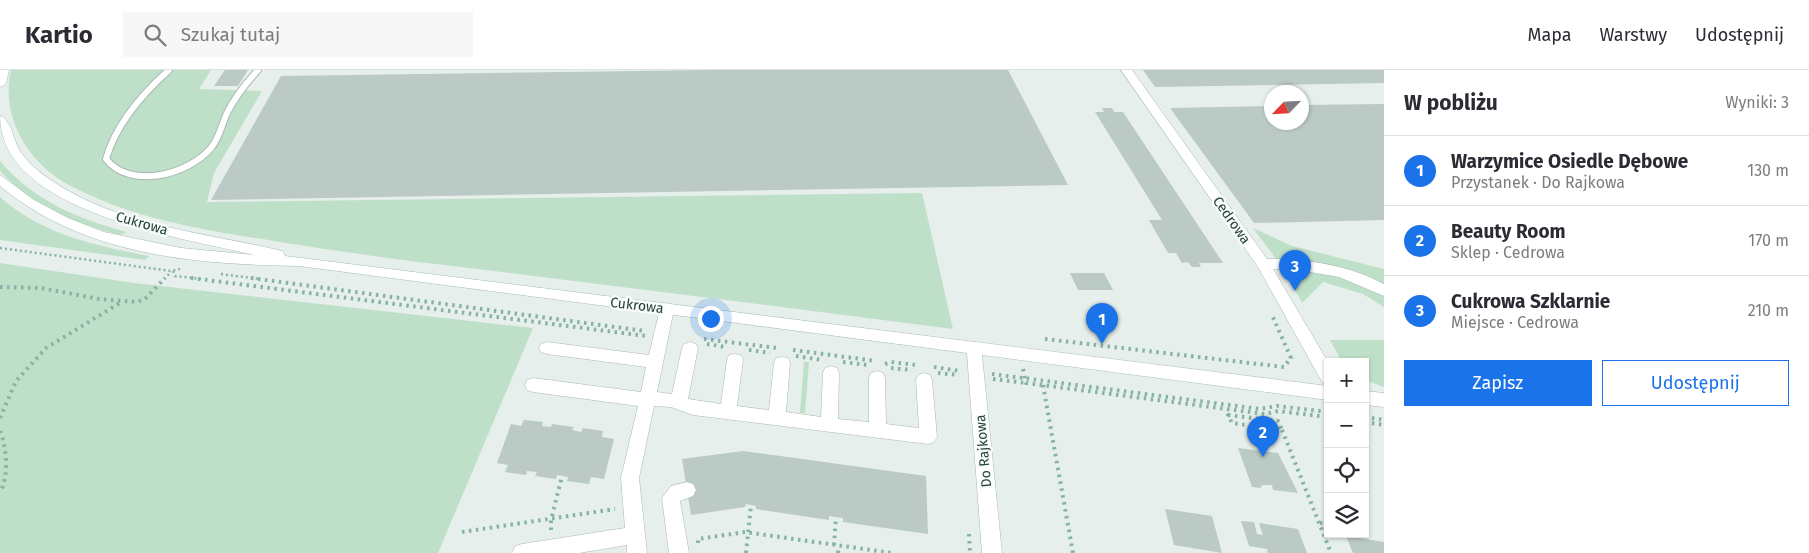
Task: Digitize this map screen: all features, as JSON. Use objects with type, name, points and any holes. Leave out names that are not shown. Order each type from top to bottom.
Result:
[{"type":"street","points":[[0,84],[4,70]]},
{"type":"street","name":"Cedrowa","points":[[1126,70],[1263,264],[1324,370]]},
{"type":"street","points":[[0,120],[7,139],[18,157]]},
{"type":"street","name":"Cukrowa","points":[[0,151],[18,157],[32,172],[52,187],[94,209],[166,231],[250,248],[299,262]]},
{"type":"street","name":"Cukrowa","points":[[0,180],[18,197],[36,209],[104,237],[174,251],[236,259],[299,262],[1324,392]]},
{"type":"street","points":[[1263,264],[1324,267],[1353,276],[1384,291]]},
{"type":"street","points":[[522,553],[553,548],[631,541],[630,478],[646,400],[663,336],[667,309]]},
{"type":"street","points":[[680,401],[696,343]]},
{"type":"street","points":[[548,348],[657,362]]},
{"type":"street","name":"Do Rajkowa","points":[[974,348],[992,553]]},
{"type":"street","points":[[777,418],[783,357]]},
{"type":"street","points":[[728,412],[735,360]]},
{"type":"street","points":[[828,424],[833,365]]},
{"type":"street","points":[[878,431],[880,371]]},
{"type":"street","points":[[533,385],[646,400],[659,398],[680,401],[694,408],[928,437],[925,371]]},
{"type":"street","points":[[1369,398],[1384,400]]},
{"type":"street","points":[[679,553],[671,498],[676,492],[687,490]]},
{"type":"lane","points":[[169,70],[157,80],[134,109],[108,149],[106,159],[115,170],[129,176],[154,176],[197,160],[210,150],[224,120],[244,87],[258,70]]},
{"type":"path","points":[[0,248],[172,271],[181,268]]},
{"type":"path","points":[[0,287],[41,288],[99,299],[137,302],[146,299],[172,271]]},
{"type":"path","points":[[172,271],[175,276],[663,336]]},
{"type":"path","points":[[219,274],[663,336]]},
{"type":"path","points":[[0,418],[16,381],[46,348],[124,301]]},
{"type":"path","points":[[696,343],[833,365],[875,366],[880,371]]},
{"type":"path","points":[[696,343],[877,361],[880,371]]},
{"type":"path","points":[[880,371],[891,362],[925,371],[977,375],[1260,409],[1277,406],[1324,412]]},
{"type":"path","points":[[977,375],[1026,383]]},
{"type":"path","points":[[1043,385],[1074,553]]},
{"type":"path","points":[[1252,413],[1254,418]]},
{"type":"path","points":[[1282,430],[1232,423],[1228,414],[1278,421],[1282,430],[1320,523],[1331,553]]},
{"type":"path","points":[[1369,418],[1384,420]]},
{"type":"path","points":[[1369,423],[1384,425]]},
{"type":"path","points":[[0,431],[3,438],[6,482],[0,492]]},
{"type":"path","points":[[553,548],[551,520],[562,476]]},
{"type":"path","points":[[746,553],[751,505]]},
{"type":"path","points":[[462,532],[551,520],[620,508],[631,541]]},
{"type":"path","points":[[836,517],[836,545],[838,553]]},
{"type":"path","points":[[1320,523],[1324,524]]},
{"type":"path","points":[[699,546],[698,539],[748,532],[892,553]]},
{"type":"green space","points":[[11,70],[211,70],[199,89],[262,91],[214,173],[207,202],[922,193],[953,329],[367,255],[221,232],[143,215],[93,197],[69,185],[42,165],[30,152],[14,122],[10,105]]},
{"type":"green space","points":[[0,161],[27,187],[58,207],[91,221],[127,232],[120,235],[87,225],[55,212],[12,183],[0,171]]},
{"type":"green space","points":[[0,197],[16,210],[33,220],[70,237],[109,248],[149,256],[145,260],[0,240]]},
{"type":"green space","points":[[1253,228],[1292,246],[1384,269],[1384,307],[1363,294],[1323,282],[1302,303],[1288,275]]},
{"type":"green space","points":[[0,263],[134,283],[533,328],[438,553],[0,553]]},
{"type":"green space","points":[[1330,340],[1384,340],[1384,387],[1369,381],[1369,358],[1340,358]]},
{"type":"green space","points":[[804,362],[809,362],[805,413],[800,413]]},
{"type":"building","points":[[225,70],[248,70],[238,86],[214,86]]},
{"type":"building","points":[[713,70],[1008,70],[1068,185],[211,200],[281,76]]},
{"type":"building","points":[[1143,70],[1384,70],[1384,83],[1155,87]]},
{"type":"building","points":[[1384,104],[1384,220],[1254,223],[1170,108],[1264,106],[1264,130],[1309,130],[1309,105]]},
{"type":"building","points":[[1102,108],[1112,108],[1114,112],[1123,112],[1223,263],[1199,263],[1201,267],[1192,267],[1188,262],[1182,263],[1176,253],[1168,253],[1149,220],[1162,220],[1095,112],[1104,112]]},
{"type":"building","points":[[1070,273],[1104,273],[1113,290],[1078,290]]},
{"type":"building","points":[[524,420],[543,422],[542,426],[551,427],[552,424],[574,427],[572,430],[581,432],[583,428],[603,431],[602,437],[614,439],[604,479],[591,477],[589,484],[567,481],[568,477],[557,475],[556,479],[535,476],[537,472],[527,471],[526,475],[505,472],[508,465],[497,463],[511,424],[521,426]]},
{"type":"building","points":[[1238,448],[1278,453],[1298,493],[1273,490],[1272,485],[1263,485],[1260,488],[1252,487]]},
{"type":"building","points":[[743,451],[926,476],[928,534],[843,522],[843,518],[829,516],[829,520],[756,509],[756,506],[746,504],[745,507],[691,515],[682,459]]},
{"type":"building","points":[[1165,509],[1212,516],[1222,553],[1174,545]]},
{"type":"building","points":[[1241,521],[1254,522],[1257,534],[1263,535],[1259,523],[1298,529],[1307,553],[1268,553],[1267,549],[1249,546]]},
{"type":"building","points":[[1347,538],[1384,542],[1384,553],[1353,553]]},
{"type":"place","name":"Cukrowa Szklarnie","points":[[1295,291]]},
{"type":"place","name":"Warzymice Osiedle Dębowe","points":[[1102,344]]},
{"type":"place","name":"Beauty Room","points":[[1263,457]]}]
